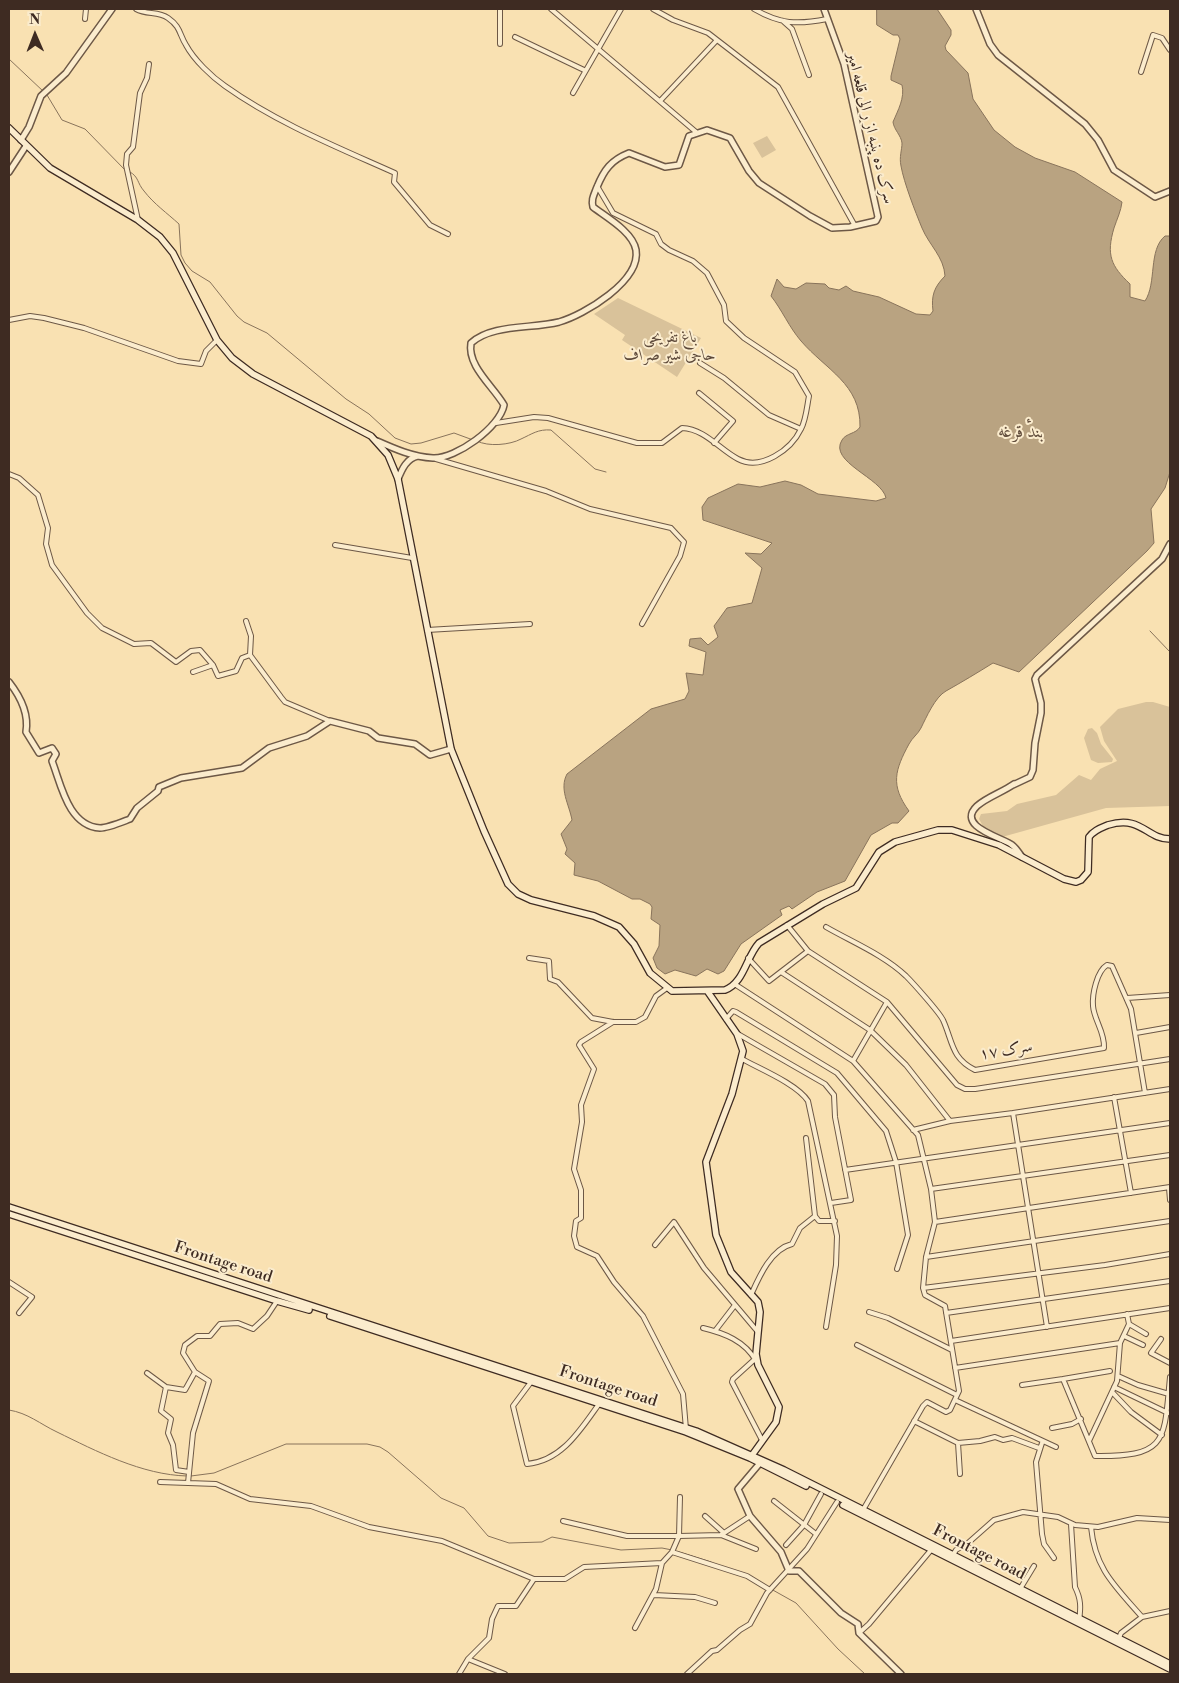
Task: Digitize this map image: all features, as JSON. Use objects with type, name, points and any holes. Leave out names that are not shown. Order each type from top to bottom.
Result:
[{"type":"main road","points":[[9,128],[50,168],[138,220],[170,247],[217,340],[232,358],[253,374],[363,432],[377,441],[388,455],[398,479],[451,750],[505,878],[513,890],[531,900],[594,916],[618,927],[634,944],[650,973],[667,988],[679,992],[708,992],[725,990],[736,984],[748,958],[759,943],[823,904],[856,888],[879,852],[895,842],[938,830],[952,830],[999,845],[1064,879],[1076,882],[1081,880],[1088,872],[1089,838],[1097,830],[1117,823],[1127,822],[1143,827],[1160,838],[1170,839]]},
{"type":"main road","points":[[708,992],[737,1034],[743,1051],[732,1094],[706,1162],[714,1219],[720,1249],[731,1272],[758,1302],[756,1354],[758,1365],[779,1407],[776,1422],[751,1456],[760,1463],[837,1502],[862,1512],[931,1550],[1079,1620],[1170,1669]]},
{"type":"main road","name":"Frontage road","points":[[9,1207],[686,1430],[751,1456],[1170,1664]]},
{"type":"main road","points":[[9,1214],[599,1404],[686,1430]]},
{"type":"street","points":[[85,19],[86,9]]},
{"type":"street","points":[[21,140],[29,127],[41,96],[66,73],[112,9]]},
{"type":"street","points":[[136,9],[144,14],[160,13],[169,18],[180,29],[185,45],[200,63],[226,86],[270,115],[395,173],[394,182],[430,225],[448,234]]},
{"type":"street","points":[[500,9],[500,44]]},
{"type":"street","points":[[433,458],[449,454],[469,445],[503,414],[504,405],[472,360],[469,352],[471,343],[481,334],[561,321],[613,293],[626,279],[634,264],[636,250],[631,239],[593,207],[592,200],[603,172],[616,158],[629,153],[665,167],[679,165],[689,136],[696,132],[551,9]]},
{"type":"street","points":[[573,93],[584,70],[621,9]]},
{"type":"street","points":[[653,9],[673,20],[708,33],[778,87],[855,226]]},
{"type":"street","points":[[754,9],[771,19],[802,24],[827,19]]},
{"type":"street","name":"سرک ده پنبه از ر الی قلعه امیر","points":[[696,132],[708,130],[730,138],[749,172],[759,183],[832,228],[855,226],[876,221],[878,217],[844,64],[824,9]]},
{"type":"street","points":[[976,9],[990,44],[998,55],[1085,124],[1098,140],[1114,170],[1155,197],[1170,191]]},
{"type":"street","points":[[783,21],[792,29],[809,76]]},
{"type":"street","points":[[1141,72],[1153,36],[1162,38],[1170,50]]},
{"type":"street","points":[[515,37],[584,70]]},
{"type":"street","points":[[660,101],[717,40]]},
{"type":"street","points":[[138,220],[126,165],[128,154],[133,147],[140,94],[147,78],[150,64]]},
{"type":"street","points":[[9,172],[26,146]]},
{"type":"street","points":[[496,422],[534,417],[548,418],[636,443],[662,443],[682,428],[694,428],[739,460],[753,464],[768,460],[785,450],[801,429],[809,396],[795,372],[744,338],[726,321],[724,305],[707,273],[700,266],[669,250],[661,244],[656,234],[613,213],[597,186]]},
{"type":"street","points":[[9,320],[30,316],[44,318],[84,328],[178,361],[201,364],[206,351],[217,340]]},
{"type":"street","points":[[700,363],[724,378],[769,415],[801,429]]},
{"type":"street","points":[[699,392],[733,421],[714,443]]},
{"type":"street","points":[[377,441],[405,453],[433,458],[546,491],[590,509],[672,528],[684,542],[680,556],[642,624]]},
{"type":"street","points":[[398,479],[402,468],[410,459],[424,456]]},
{"type":"street","points":[[9,474],[19,478],[38,495],[48,528],[46,544],[52,565],[87,613],[102,628],[134,644],[150,643],[176,662],[191,651],[200,650],[213,665],[218,676],[236,671],[242,658],[250,655]]},
{"type":"street","points":[[1022,858],[1012,844],[984,832],[973,819],[974,811],[978,805],[1023,781],[1032,774],[1034,743],[1041,713],[1041,704],[1035,680],[1037,675],[1162,560],[1170,544]]},
{"type":"street","points":[[335,545],[412,558]]},
{"type":"street","points":[[246,621],[251,636],[250,655],[284,702],[330,721],[370,731],[378,738],[415,744],[430,754],[451,750]]},
{"type":"street","points":[[427,630],[530,624]]},
{"type":"street","points":[[193,672],[213,665]]},
{"type":"street","points":[[9,682],[25,709],[28,721],[26,732],[39,753],[53,748],[56,754],[52,761],[62,792],[73,812],[80,820],[101,828],[130,819],[137,808],[158,791],[159,787],[173,780],[242,768],[269,748],[306,736],[330,721]]},
{"type":"street","points":[[787,926],[808,951],[887,1002],[957,1085],[964,1089],[975,1089],[1170,1058]]},
{"type":"street","name":"سرک ۱۷","points":[[826,927],[906,976],[942,1018],[948,1039],[959,1058],[965,1065],[976,1070],[1104,1048],[1102,1029],[1093,1007],[1100,971],[1107,965],[1112,966],[1127,998]]},
{"type":"street","points":[[748,958],[769,981],[808,951]]},
{"type":"street","points":[[530,958],[549,961],[550,979],[558,982],[592,1018],[614,1022],[636,1022],[645,1018],[656,996],[667,988]]},
{"type":"street","points":[[781,972],[870,1030],[906,1065],[950,1121]]},
{"type":"street","points":[[736,984],[853,1061],[918,1136],[931,1189],[936,1222],[926,1257],[923,1288],[925,1295],[945,1306],[959,1390],[950,1410],[946,1412],[927,1402],[914,1421],[862,1512]]},
{"type":"street","points":[[1145,1093],[1136,1033],[1127,998],[1170,995]]},
{"type":"street","points":[[853,1061],[887,1002]]},
{"type":"street","points":[[726,1019],[733,1011],[736,1012],[837,1073],[886,1131],[896,1162],[908,1235],[897,1269]]},
{"type":"street","points":[[614,1022],[579,1045],[594,1069],[581,1105],[582,1122],[574,1169],[581,1190],[582,1218],[576,1221],[574,1236],[577,1247],[600,1260],[609,1276],[636,1307],[652,1331],[683,1394],[686,1430]]},
{"type":"street","points":[[1136,1033],[1170,1027]]},
{"type":"street","points":[[737,1034],[825,1084],[834,1095],[835,1117],[851,1200],[831,1203]]},
{"type":"street","points":[[742,1059],[804,1095],[808,1101],[835,1221],[836,1265],[826,1327]]},
{"type":"street","points":[[913,1130],[950,1121],[1170,1089]]},
{"type":"street","points":[[1114,1097],[1122,1131],[1132,1193]]},
{"type":"street","points":[[1013,1113],[1030,1209],[1047,1327]]},
{"type":"street","points":[[845,1170],[1170,1123]]},
{"type":"street","points":[[806,1138],[815,1216],[819,1221],[835,1221]]},
{"type":"street","points":[[931,1189],[1170,1155]]},
{"type":"street","points":[[936,1222],[1170,1187],[1170,1200]]},
{"type":"street","points":[[751,1296],[770,1259],[792,1244],[800,1228],[815,1216]]},
{"type":"street","points":[[926,1257],[1170,1221]]},
{"type":"street","points":[[655,1245],[674,1222],[704,1268],[758,1332]]},
{"type":"street","points":[[923,1288],[1039,1274],[1170,1254]]},
{"type":"street","points":[[9,1282],[32,1296],[32,1299],[19,1313]]},
{"type":"street","points":[[946,1313],[1170,1282]]},
{"type":"street","points":[[188,1482],[193,1433],[209,1381],[195,1372],[183,1353],[185,1345],[197,1336],[210,1336],[220,1324],[238,1323],[253,1330],[267,1316],[277,1301]]},
{"type":"street","points":[[715,1331],[735,1305]]},
{"type":"street","points":[[951,1341],[1170,1308]]},
{"type":"street","points":[[869,1312],[888,1318],[952,1350]]},
{"type":"street","points":[[1088,1441],[1118,1376],[1120,1342],[1129,1324],[1127,1314]]},
{"type":"street","points":[[1129,1324],[1146,1334]]},
{"type":"street","points":[[703,1328],[715,1331],[743,1344],[758,1365]]},
{"type":"street","points":[[1124,1336],[1143,1345]]},
{"type":"street","points":[[1161,1339],[1152,1353],[1170,1363]]},
{"type":"street","points":[[955,1368],[1120,1342]]},
{"type":"street","points":[[856,1345],[1042,1443],[1056,1447]]},
{"type":"street","points":[[755,1359],[732,1382],[762,1440]]},
{"type":"street","points":[[147,1373],[166,1387],[185,1390],[195,1372]]},
{"type":"street","points":[[1022,1385],[1110,1372]]},
{"type":"street","points":[[1118,1376],[1138,1385],[1168,1394]]},
{"type":"street","points":[[1063,1379],[1095,1456],[1119,1455],[1151,1449],[1162,1435],[1168,1413],[1170,1405],[1168,1394],[1170,1377]]},
{"type":"street","points":[[531,1382],[513,1406],[528,1464],[560,1452],[567,1446],[599,1404]]},
{"type":"street","points":[[166,1387],[161,1411],[171,1419],[168,1433],[176,1470],[189,1473]]},
{"type":"street","points":[[1113,1390],[1168,1413]]},
{"type":"street","points":[[1113,1390],[1141,1420],[1162,1435]]},
{"type":"street","points":[[1052,1428],[1081,1419]]},
{"type":"street","points":[[914,1421],[958,1443],[980,1442],[995,1437],[1003,1440],[1012,1438],[1039,1448]]},
{"type":"street","points":[[958,1443],[960,1474]]},
{"type":"street","points":[[1042,1443],[1036,1462],[1044,1544],[1054,1558]]},
{"type":"street","points":[[760,1463],[738,1489],[750,1516],[781,1552],[789,1571]]},
{"type":"street","points":[[160,1482],[216,1484],[250,1499],[311,1506],[369,1526],[442,1541],[534,1579],[565,1579],[584,1567],[662,1563]]},
{"type":"street","points":[[786,1545],[804,1525],[821,1494]]},
{"type":"street","points":[[635,1628],[654,1595],[662,1563],[679,1536],[680,1497]]},
{"type":"street","points":[[774,1501],[816,1534]]},
{"type":"street","points":[[687,1674],[707,1655],[750,1624],[770,1590],[789,1571],[837,1502]]},
{"type":"street","points":[[953,1555],[956,1550],[968,1544],[994,1520],[1023,1512],[1058,1517],[1071,1524],[1091,1527],[1118,1524],[1137,1518],[1170,1520]]},
{"type":"street","points":[[705,1516],[722,1534],[756,1549]]},
{"type":"street","points":[[563,1521],[627,1536],[679,1536],[722,1534],[750,1516]]},
{"type":"street","points":[[1071,1524],[1075,1587],[1080,1595],[1079,1620]]},
{"type":"street","points":[[1091,1527],[1098,1560],[1119,1592],[1142,1617]]},
{"type":"street","points":[[672,1549],[748,1576],[770,1590]]},
{"type":"street","points":[[859,1633],[869,1624],[931,1550]]},
{"type":"street","points":[[1020,1589],[1034,1566]]},
{"type":"street","points":[[789,1571],[799,1571],[841,1613],[858,1624],[859,1633],[901,1674]]},
{"type":"street","points":[[459,1674],[468,1659],[489,1638],[492,1619],[498,1606],[516,1606],[534,1579]]},
{"type":"street","points":[[654,1595],[695,1597],[714,1603]]},
{"type":"street","points":[[1119,1638],[1121,1633],[1142,1617],[1170,1612]]},
{"type":"street","points":[[468,1659],[505,1674]]},
{"type":"green space","points":[[767,136],[776,150],[762,158],[753,143]]},
{"type":"green space","name":"باغ تفریحی حاجی شیر صراف","points":[[618,298],[701,338],[677,377],[622,340],[625,335],[594,314]]},
{"type":"green space","points":[[1146,702],[1170,707],[1170,806],[1106,808],[1002,837],[984,828],[979,819],[981,814],[1007,811],[1017,804],[1056,795],[1079,775],[1091,780],[1100,769],[1117,761],[1104,741],[1100,727],[1118,709]]},
{"type":"green space","points":[[1092,728],[1097,733],[1101,744],[1113,759],[1112,762],[1098,763],[1091,760],[1084,738],[1088,729]]},
{"type":"water","name":"بندٔ قرغه","points":[[877,9],[937,9],[951,30],[951,35],[945,46],[946,50],[968,73],[973,99],[994,130],[1015,147],[1035,158],[1075,172],[1122,202],[1110,246],[1114,265],[1130,284],[1130,297],[1145,301],[1151,285],[1156,250],[1165,236],[1170,236],[1170,472],[1165,488],[1151,509],[1154,543],[1147,551],[1019,672],[993,663],[946,691],[938,698],[900,762],[897,785],[903,802],[909,811],[898,823],[892,823],[871,835],[845,881],[817,892],[792,909],[789,906],[780,910],[782,915],[741,944],[724,971],[718,974],[707,969],[696,976],[675,970],[665,974],[657,968],[653,958],[659,946],[660,925],[651,919],[652,907],[650,904],[640,899],[632,899],[598,881],[574,875],[575,863],[565,854],[567,849],[561,834],[572,820],[565,797],[565,780],[567,774],[651,709],[685,699],[689,691],[686,673],[703,675],[706,652],[689,646],[690,639],[701,638],[708,645],[718,637],[714,626],[727,608],[752,603],[762,568],[745,553],[761,554],[772,543],[703,520],[702,507],[708,498],[738,484],[760,487],[785,481],[801,485],[818,494],[876,501],[886,498],[875,484],[842,456],[840,448],[842,440],[860,427],[859,412],[855,399],[840,379],[801,341],[771,296],[777,279],[784,287],[796,289],[806,283],[825,284],[829,288],[839,290],[846,286],[853,291],[879,297],[916,314],[930,315],[933,311],[932,301],[934,292],[945,276],[944,269],[922,228],[902,173],[900,160],[902,143],[893,122],[901,104],[903,90],[902,85],[891,80],[900,39],[898,35],[893,35],[877,25]]},
{"type":"waterway","points":[[9,59],[44,92]]},
{"type":"waterway","points":[[47,95],[62,120],[85,129],[126,171]]},
{"type":"waterway","points":[[130,172],[152,200],[179,224],[181,255],[185,263],[192,271],[210,282],[244,322],[267,333],[346,399],[369,414],[395,438],[411,444],[421,443],[454,433],[473,440]]},
{"type":"waterway","points":[[477,441],[493,445],[505,444],[539,431],[551,430],[595,469],[606,472]]},
{"type":"waterway","points":[[1150,631],[1170,652]]},
{"type":"waterway","points":[[9,1410],[28,1416],[103,1454],[136,1467],[170,1475],[187,1476]]},
{"type":"waterway","points":[[191,1476],[214,1473],[286,1444],[367,1444],[380,1447],[388,1452],[441,1498],[464,1508],[488,1536],[509,1543],[542,1542],[552,1537],[621,1550],[662,1548],[672,1550]]},
{"type":"waterway","points":[[679,1552],[711,1562]]},
{"type":"waterway","points":[[771,1589],[796,1603],[838,1649],[865,1674]]}]
